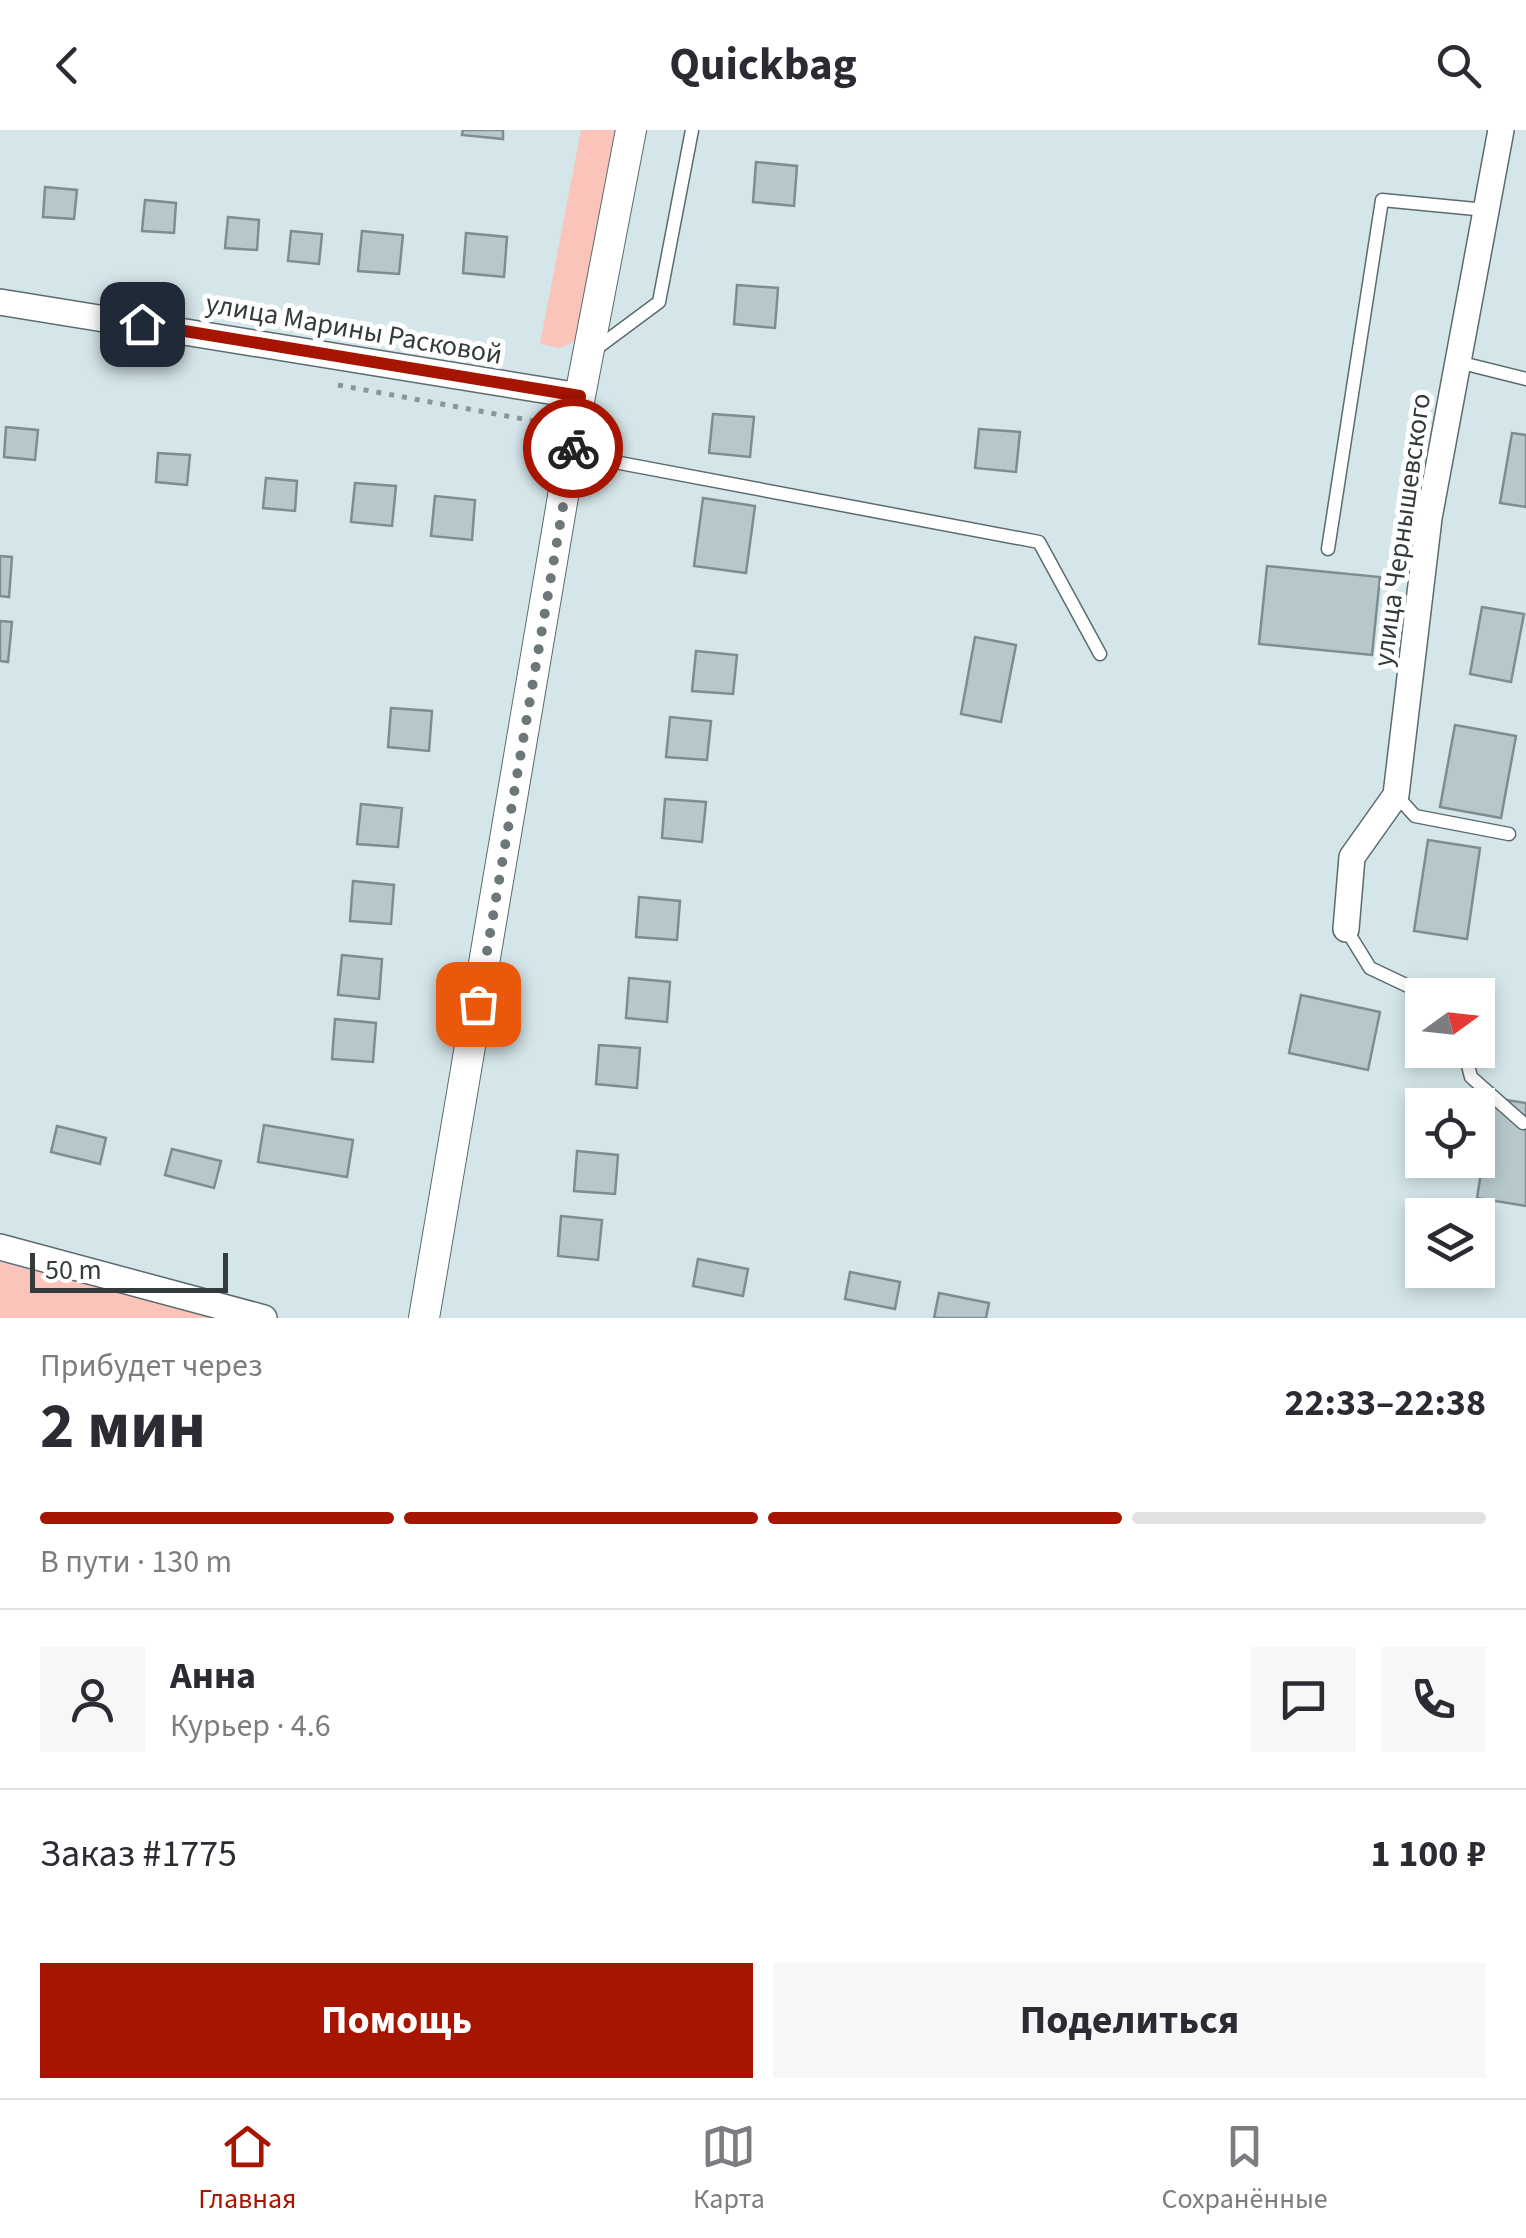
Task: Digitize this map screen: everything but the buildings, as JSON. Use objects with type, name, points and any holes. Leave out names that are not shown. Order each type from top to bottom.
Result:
[{"type":"street","points":[[424,1318],[580,396],[630,130]]},
{"type":"street","name":"улица Чернышевского","points":[[1346,928],[1352,856],[1396,795],[1429,518],[1501,130]]},
{"type":"street","name":"улица Марины Расковой","points":[[0,302],[580,396]]},
{"type":"street","points":[[0,1247],[264,1318]]},
{"type":"lane","points":[[589,354],[659,302],[692,130]]},
{"type":"lane","points":[[1328,549],[1382,200],[1486,210]]},
{"type":"lane","points":[[1458,362],[1526,380]]},
{"type":"lane","points":[[572,454],[1039,542],[1100,654]]},
{"type":"lane","points":[[1396,795],[1415,816],[1509,834]]},
{"type":"lane","points":[[1346,928],[1370,968],[1405,985]]},
{"type":"lane","points":[[1468,1068],[1470,1077],[1524,1123]]},
{"type":"shaded area","points":[[581,130],[620,130],[578,340],[560,348],[540,344]]},
{"type":"shaded area","points":[[0,1262],[218,1318],[0,1318]]},
{"type":"way so far","points":[[478,1004],[573,448]]},
{"type":"route","points":[[142,324],[580,396],[573,448]]}]
